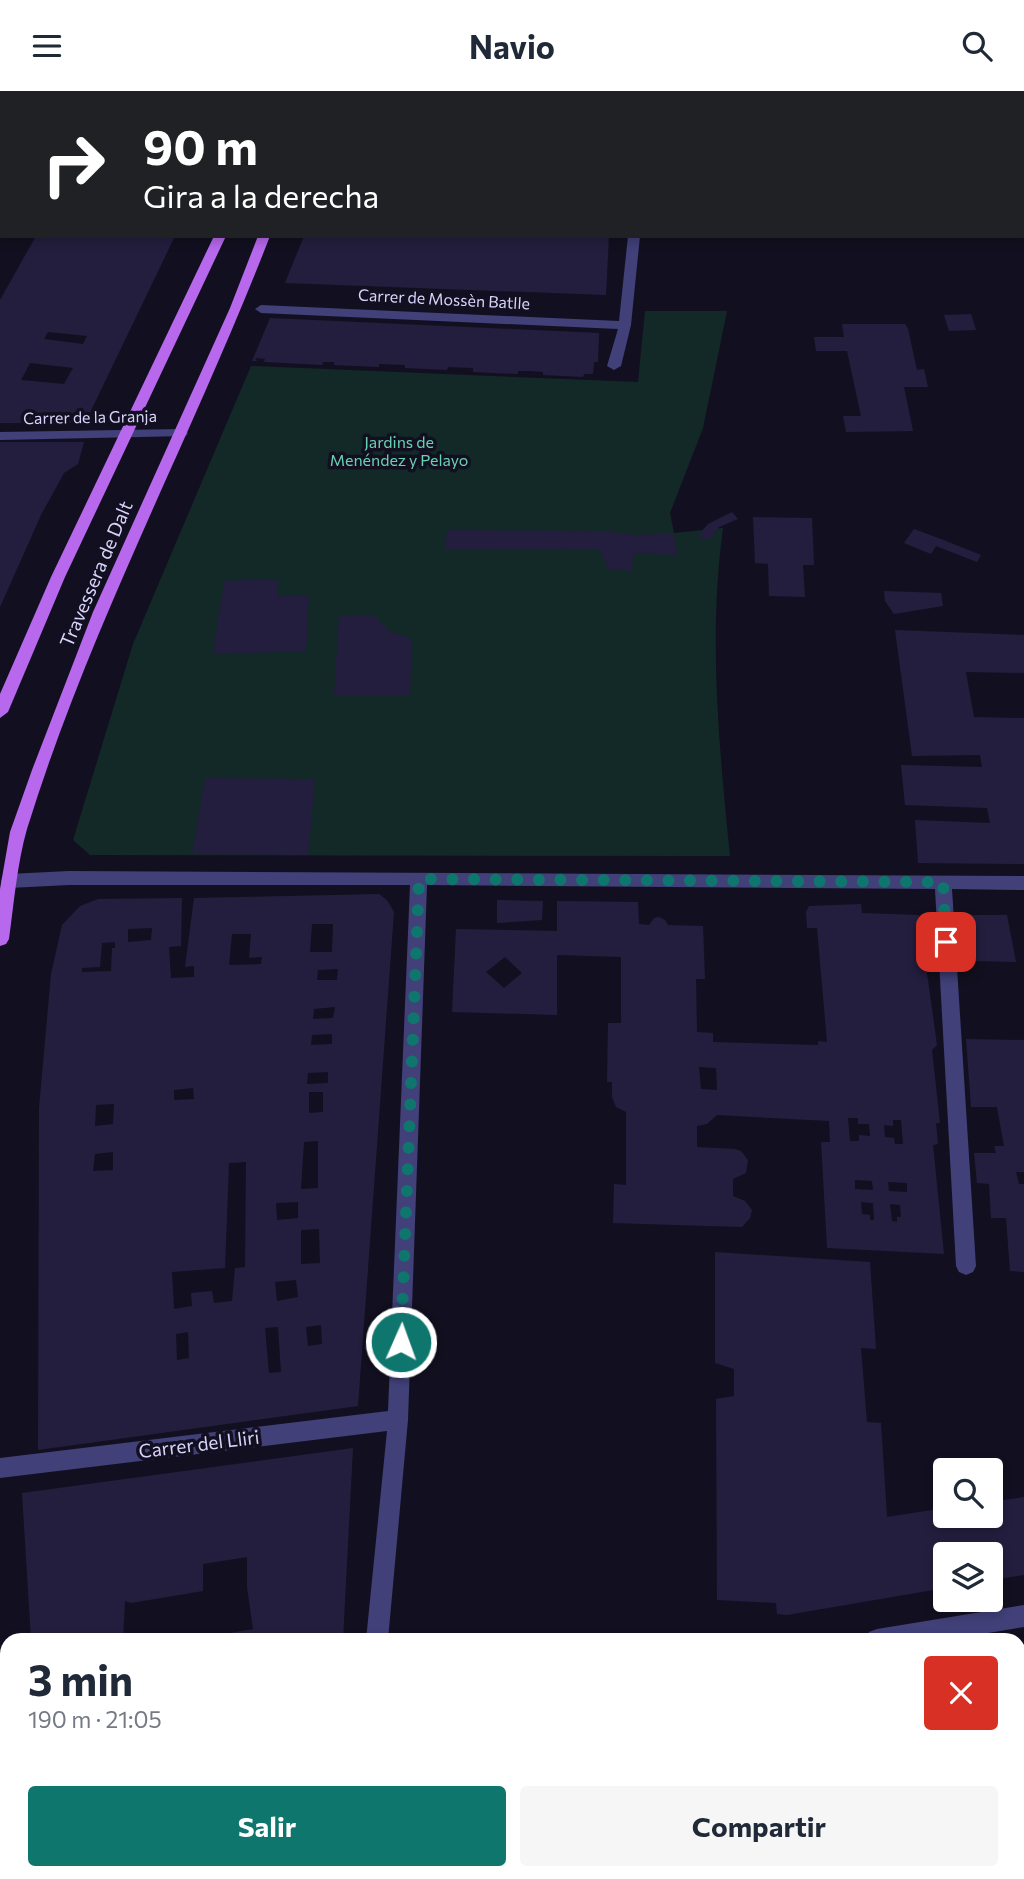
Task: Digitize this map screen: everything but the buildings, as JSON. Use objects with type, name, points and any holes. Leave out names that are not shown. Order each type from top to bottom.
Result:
[{"type":"main road","name":"Travessera de Dalt","points":[[0,712],[58,577],[219,238]]},
{"type":"main road","name":"Travessera de Dalt","points":[[0,939],[5,881],[18,832],[49,746],[100,612],[181,433],[263,238]]},
{"type":"street","points":[[614,366],[625,325],[634,238]]},
{"type":"street","name":"Carrer de Mossèn Batlle","points":[[261,309],[625,325]]},
{"type":"street","name":"Carrer de la Granja","points":[[0,436],[181,433]]},
{"type":"street","points":[[5,881],[69,878],[1024,883]]},
{"type":"street","points":[[378,1633],[398,1420],[419,879]]},
{"type":"street","points":[[943,882],[966,1266]]},
{"type":"street","name":"Carrer del Lliri","points":[[0,1468],[398,1420]]},
{"type":"street","points":[[920,1633],[1024,1616]]},
{"type":"green space","name":"Jardins de Menéndez y Pelayo","points":[[645,311],[727,311],[703,428],[670,513],[674,533],[723,528],[716,610],[716,651],[719,733],[730,856],[90,855],[73,840],[133,644],[251,366],[638,382]]},
{"type":"route","points":[[401,1342],[419,879],[943,882],[946,942]]}]
